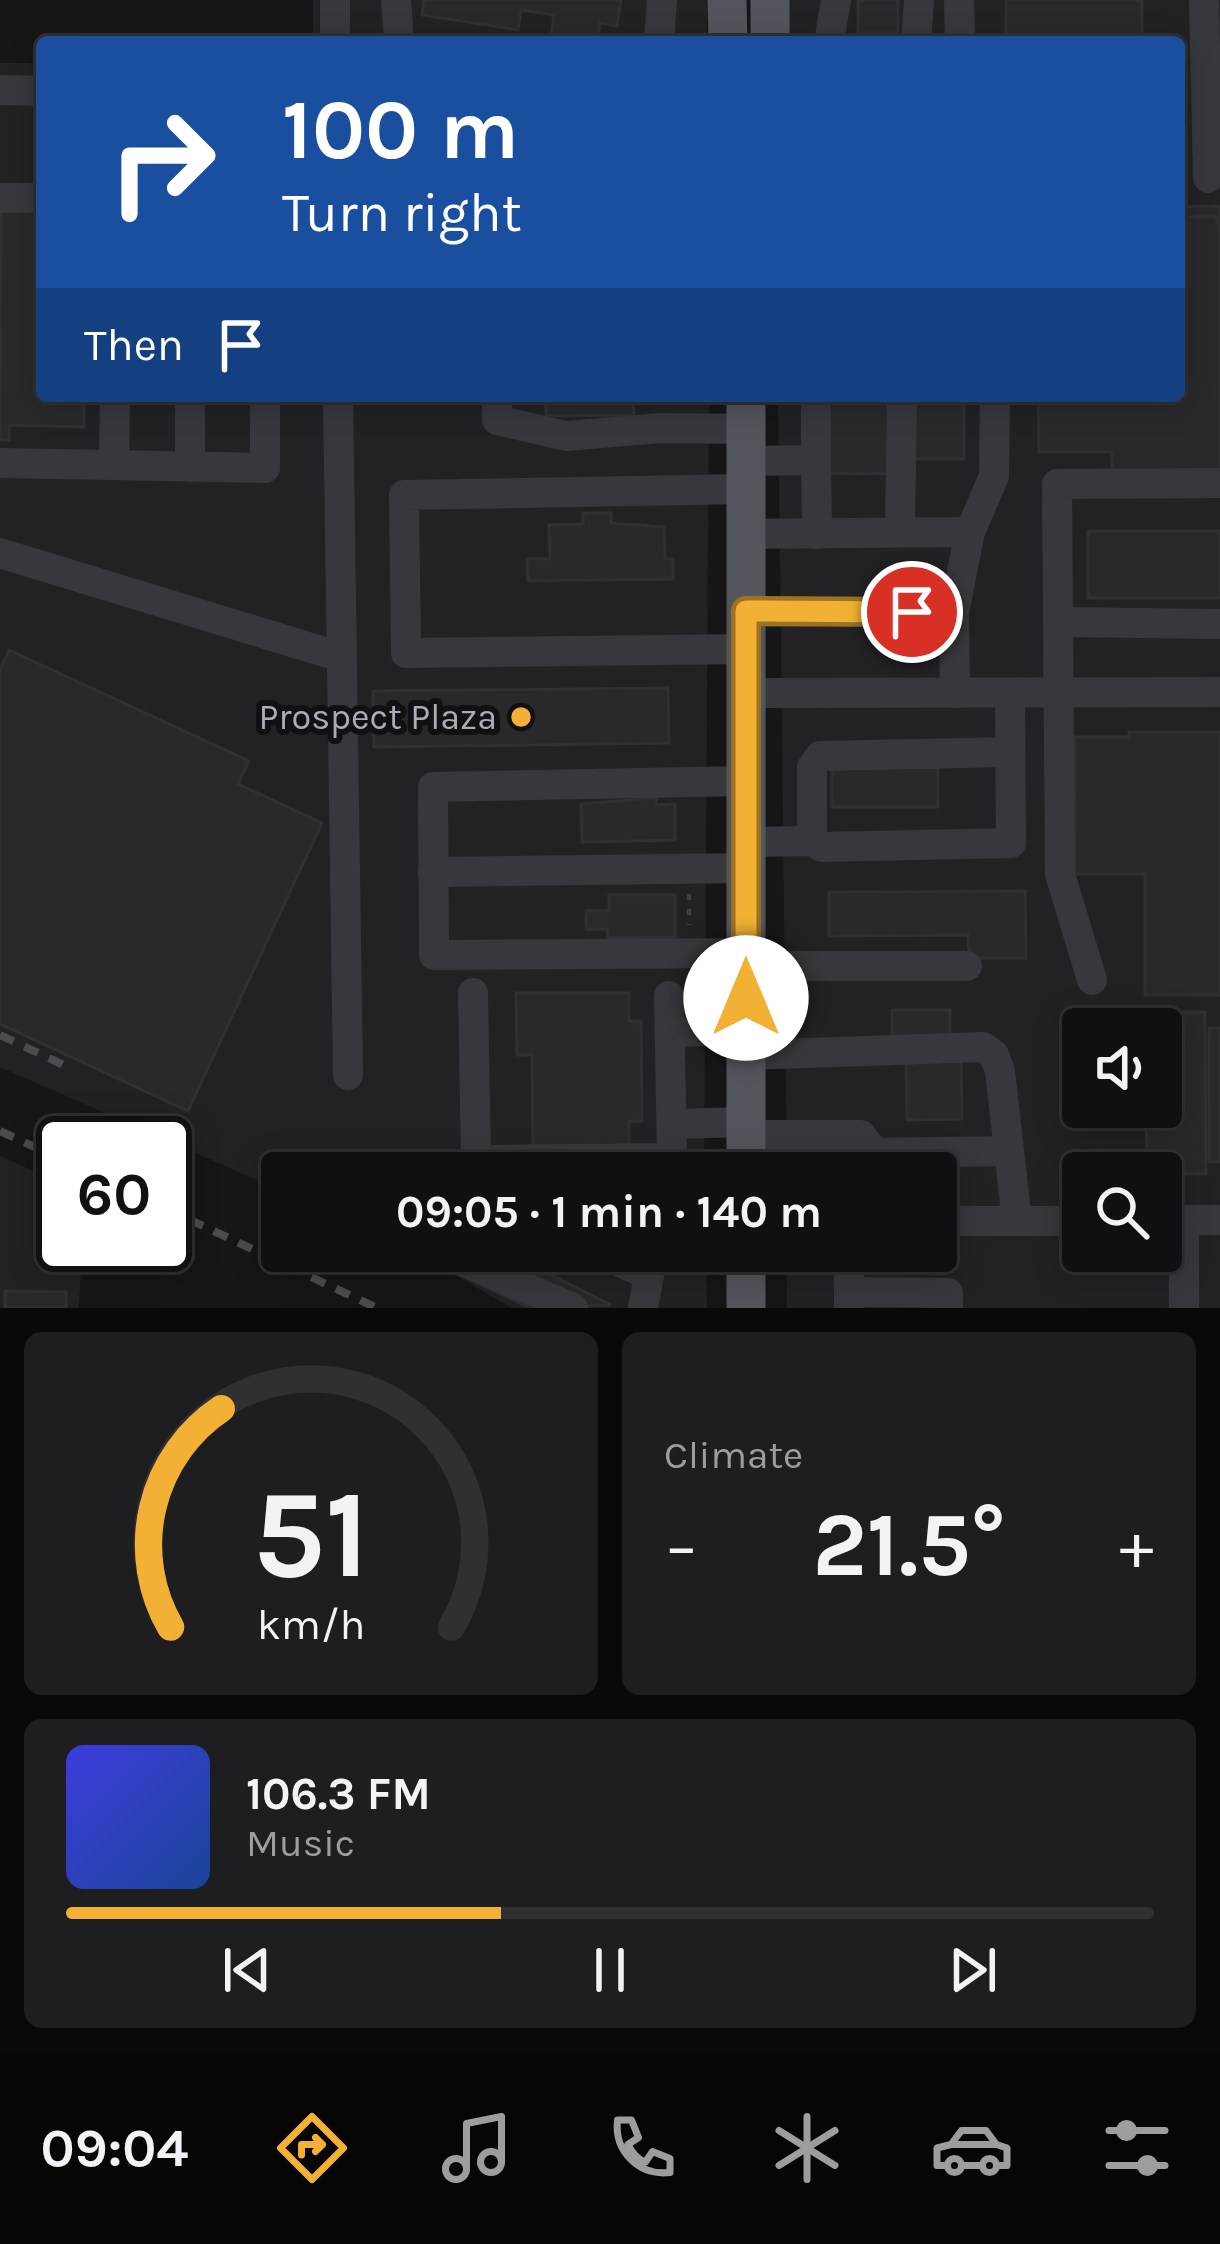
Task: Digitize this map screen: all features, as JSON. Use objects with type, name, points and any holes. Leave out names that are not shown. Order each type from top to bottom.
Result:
[{"type":"main road","points":[[728,0],[728,36]]},
{"type":"main road","points":[[746,444],[746,1144]]},
{"type":"main road","points":[[746,1272],[746,1308]]},
{"type":"street","points":[[335,0],[335,36]]},
{"type":"street","points":[[396,0],[399,36]]},
{"type":"street","points":[[659,36],[662,0]]},
{"type":"street","points":[[830,36],[836,0]]},
{"type":"street","points":[[916,36],[919,0]]},
{"type":"street","points":[[959,0],[960,36]]},
{"type":"street","points":[[1202,178],[1204,0]]},
{"type":"street","points":[[0,90],[36,91]]},
{"type":"street","points":[[0,198],[36,198]]},
{"type":"street","points":[[114,465],[115,402]]},
{"type":"street","points":[[190,402],[190,467]]},
{"type":"street","points":[[0,463],[265,468],[265,402]]},
{"type":"street","points":[[338,402],[347,1075]]},
{"type":"street","points":[[497,402],[497,420],[566,436],[660,428],[816,460]]},
{"type":"street","points":[[816,402],[817,534]]},
{"type":"street","points":[[900,532],[902,402]]},
{"type":"street","points":[[955,693],[954,612],[970,532],[994,476],[994,402]]},
{"type":"street","points":[[746,444],[404,495],[406,653],[954,612]]},
{"type":"street","points":[[1093,980],[1060,874],[1057,484],[1220,483]]},
{"type":"street","points":[[746,534],[970,532]]},
{"type":"street","points":[[0,553],[341,657]]},
{"type":"street","points":[[1058,622],[1220,624]]},
{"type":"street","points":[[746,693],[1220,692]]},
{"type":"street","points":[[433,872],[746,855],[812,842],[822,847],[1011,843],[1010,693]]},
{"type":"street","points":[[812,842],[812,767],[820,756],[1010,752]]},
{"type":"street","points":[[746,781],[433,787],[434,955],[967,966]]},
{"type":"street","points":[[473,993],[476,1160],[672,1158],[669,996]]},
{"type":"street","points":[[670,1032],[746,1042],[983,1047],[994,1055],[1000,1071],[1017,1221]]},
{"type":"street","points":[[672,1124],[746,1144],[861,1135],[873,1152]]},
{"type":"street","points":[[957,1156],[1009,1150]]},
{"type":"street","points":[[1182,1220],[1220,1220]]},
{"type":"street","points":[[957,1221],[1062,1221]]},
{"type":"street","points":[[488,1272],[573,1308]]},
{"type":"street","points":[[643,1308],[649,1272]]},
{"type":"street","points":[[1179,1272],[1184,1308]]},
{"type":"street","points":[[850,1300],[948,1292],[948,1308]]},
{"type":"path","points":[[689,889],[689,932]]},
{"type":"shaded area","points":[[313,0],[707,0],[707,36],[313,36]]},
{"type":"shaded area","points":[[785,0],[1220,0],[1220,1308],[787,1308],[787,1272],[957,1272],[957,1152],[787,1152],[778,402],[1185,402],[1185,36],[785,36]]},
{"type":"shaded area","points":[[0,63],[36,63],[36,402],[709,402],[704,1152],[261,1152],[261,1182],[192,1151],[192,1116],[111,1116],[0,1067]]},
{"type":"shaded area","points":[[0,1156],[36,1172],[36,1272],[81,1272],[79,1308],[0,1308]]},
{"type":"shaded area","points":[[449,1272],[706,1272],[707,1308],[512,1308]]},
{"type":"building","points":[[424,0],[621,0],[617,26],[600,23],[598,36],[551,36],[554,15],[521,10],[518,30],[422,15]]},
{"type":"building","points":[[858,0],[898,0],[898,33],[858,33]]},
{"type":"building","points":[[1006,0],[1142,0],[1142,36],[1006,36]]},
{"type":"building","points":[[1220,206],[1220,232],[1216,217],[1185,217],[1185,207]]},
{"type":"building","points":[[1,208],[36,209],[36,402],[84,402],[84,427],[9,425],[9,440],[0,440]]},
{"type":"building","points":[[1185,217],[1216,217],[1220,232],[1220,476],[1112,474],[1112,452],[1039,452],[1038,402],[1185,402]]},
{"type":"building","points":[[546,402],[633,402],[634,415],[546,416]]},
{"type":"building","points":[[819,402],[891,402],[890,474],[819,473]]},
{"type":"building","points":[[910,402],[964,402],[964,459],[910,459]]},
{"type":"building","points":[[583,513],[611,513],[611,523],[664,527],[665,559],[673,559],[673,579],[528,581],[527,559],[550,559],[549,525],[583,524]]},
{"type":"building","points":[[1088,531],[1220,531],[1220,598],[1088,598]]},
{"type":"building","points":[[9,650],[249,761],[238,784],[322,823],[188,1111],[0,1024],[0,670]]},
{"type":"building","name":"Prospect Plaza","points":[[668,688],[669,743],[374,747],[373,691]]},
{"type":"building","points":[[1129,732],[1220,732],[1220,995],[1145,995],[1145,874],[1075,874],[1075,737],[1129,737]]},
{"type":"building","points":[[832,762],[938,768],[938,807],[832,807]]},
{"type":"building","points":[[656,798],[656,805],[675,804],[675,840],[582,842],[581,804]]},
{"type":"building","points":[[1025,891],[1026,958],[969,958],[968,935],[829,936],[829,892]]},
{"type":"building","points":[[609,895],[675,895],[675,937],[608,938],[608,929],[586,929],[586,911],[609,911]]},
{"type":"building","points":[[516,993],[629,993],[629,1021],[641,1021],[642,1121],[629,1121],[629,1149],[533,1150],[532,1055],[517,1055]]},
{"type":"building","points":[[892,1010],[950,1010],[950,1040],[892,1041]]},
{"type":"building","points":[[1182,1012],[1205,1012],[1206,1174],[1182,1174],[1182,1152],[1147,1152],[1146,1128],[1182,1128]]},
{"type":"building","points":[[1209,1028],[1220,1028],[1220,1162],[1209,1162]]},
{"type":"building","points":[[906,1061],[961,1061],[962,1119],[907,1120]]},
{"type":"building","points":[[545,1272],[611,1305],[531,1308],[456,1273]]},
{"type":"building","points":[[5,1291],[66,1292],[66,1308],[5,1308]]},
{"type":"railway","points":[[0,1035],[72,1069]]},
{"type":"railway","points":[[0,1131],[36,1148]]},
{"type":"railway","points":[[192,1221],[377,1308]]},
{"type":"place","name":"Prospect Plaza","points":[[521,717]]},
{"type":"route","points":[[746,998],[746,611],[912,612]]}]
